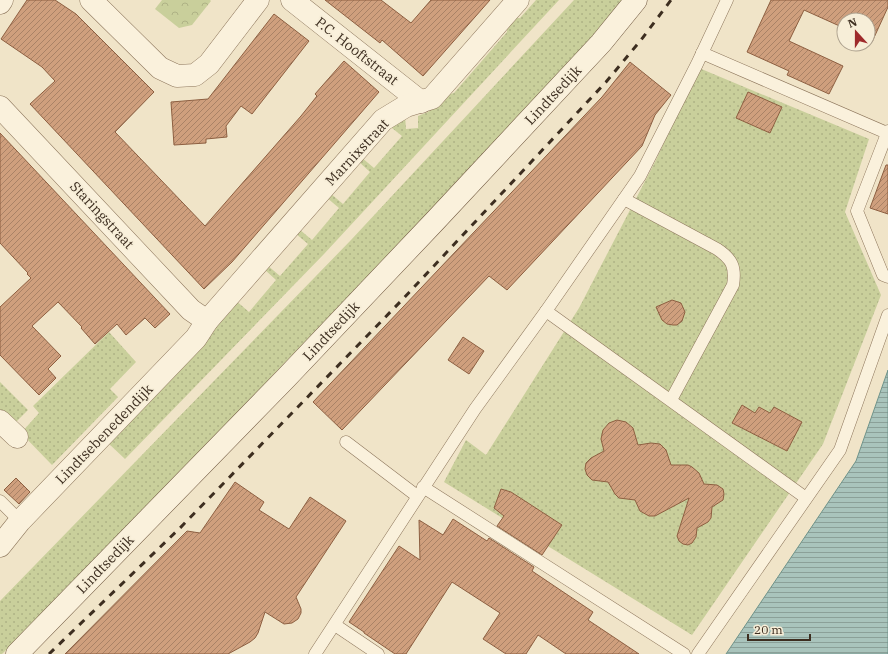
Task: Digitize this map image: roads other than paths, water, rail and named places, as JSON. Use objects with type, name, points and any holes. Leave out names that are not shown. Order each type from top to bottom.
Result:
[{"type":"street","points":[[91,0],[160,68],[176,76],[195,75],[209,64],[258,0]]},
{"type":"street","name":"P.C. Hooftstraat","points":[[292,0],[422,102]]},
{"type":"street","name":"Marnixstraat","points":[[207,321],[383,120],[406,106],[432,98],[518,0]]},
{"type":"street","name":"Lindtsedijk","points":[[17,654],[280,384],[434,222],[601,43],[636,0]]},
{"type":"street","name":"Staringstraat","points":[[0,107],[191,310],[207,321]]},
{"type":"street","name":"Lindtsebenedendijk","points":[[0,546],[20,521],[196,338],[207,321]]},
{"type":"street","points":[[0,421],[17,437]]},
{"type":"lane","points":[[315,654],[475,409],[546,311],[640,176],[727,0]]},
{"type":"lane","points":[[702,53],[888,132],[857,211],[883,275],[888,277]]},
{"type":"lane","points":[[624,199],[727,256],[733,267],[734,275],[732,285],[671,400]]},
{"type":"lane","points":[[546,311],[806,498]]},
{"type":"lane","points":[[698,654],[840,450],[888,315]]},
{"type":"lane","points":[[346,442],[420,492],[684,654]]},
{"type":"lane","points":[[0,501],[20,521]]},
{"type":"lane","points":[[334,625],[378,654]]},
{"type":"water","points":[[888,370],[888,654],[726,654],[856,461]]},
{"type":"railway","points":[[49,654],[180,528],[402,300],[606,82],[641,40],[671,0]]}]
